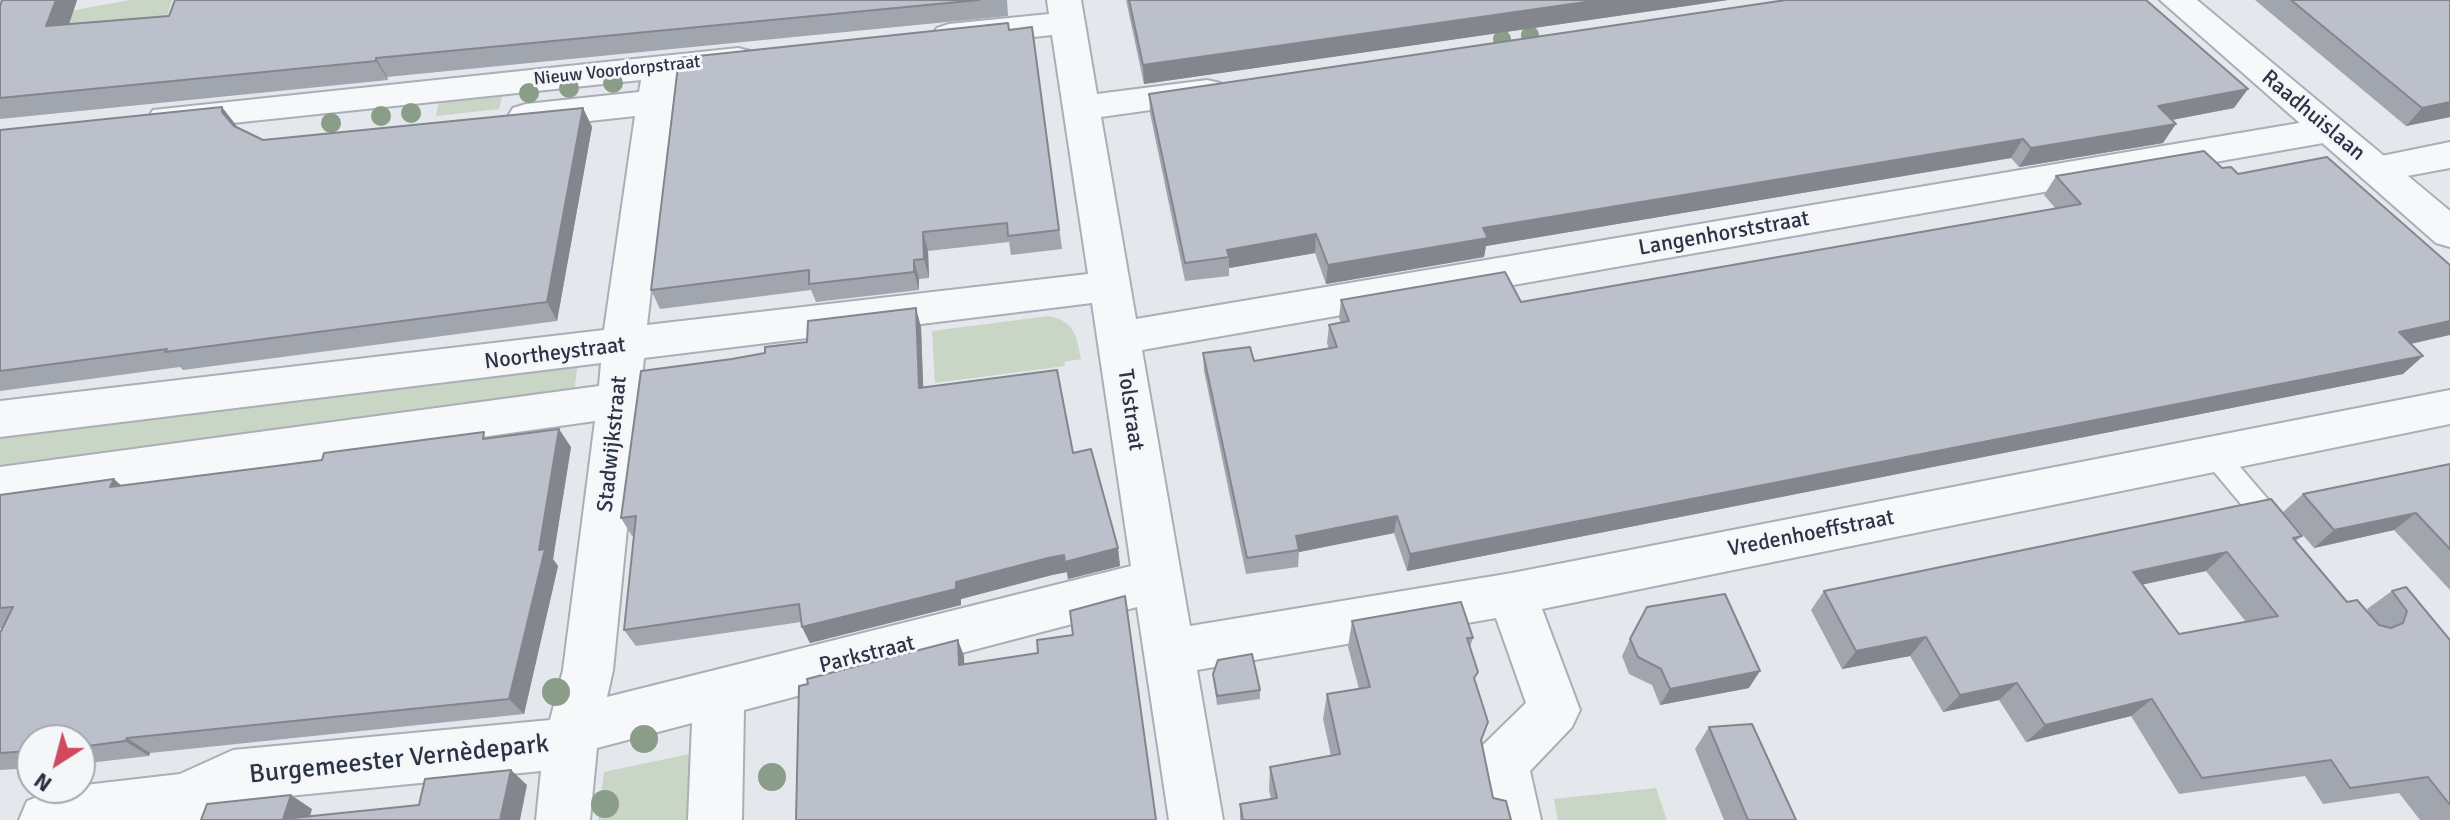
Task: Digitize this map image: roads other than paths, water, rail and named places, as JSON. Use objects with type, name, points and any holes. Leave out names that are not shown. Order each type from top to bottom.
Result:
[{"type":"street","name":"Raadhuislaan","points":[[2177,0],[2450,233]]},
{"type":"street","points":[[911,40],[1066,11]]},
{"type":"street","name":"Tolstraat","points":[[1066,11],[1196,820]]},
{"type":"street","name":"Nieuw Voordorpstraat","points":[[489,120],[657,85],[771,55]]},
{"type":"street","name":"Nieuw Voordorpstraat","points":[[138,121],[262,108],[657,85]]},
{"type":"street","name":"Stadwijkstraat","points":[[563,820],[574,736],[588,670],[620,400],[623,346],[657,85]]},
{"type":"street","points":[[1080,108],[1237,87]]},
{"type":"street","points":[[262,108],[256,129],[276,144]]},
{"type":"street","name":"Langenhorststraat","points":[[1120,338],[2329,130]]},
{"type":"street","points":[[2375,169],[2450,155]]},
{"type":"street","name":"Noortheystraat","points":[[0,419],[1109,286]]},
{"type":"street","points":[[0,486],[620,400]]},
{"type":"street","name":"Vredenhoeffstraat","points":[[1170,652],[1512,594],[2449,407]]},
{"type":"street","name":"Parkstraat","points":[[574,736],[719,694],[1156,581]]},
{"type":"street","points":[[1512,594],[1554,710],[1502,763],[1514,820]]},
{"type":"street","points":[[715,820],[719,694]]},
{"type":"street","name":"Burgemeester Vernèdepark","points":[[46,820],[63,813],[181,810],[233,776],[574,736]]},
{"type":"lane","points":[[2214,454],[2294,549]]}]
